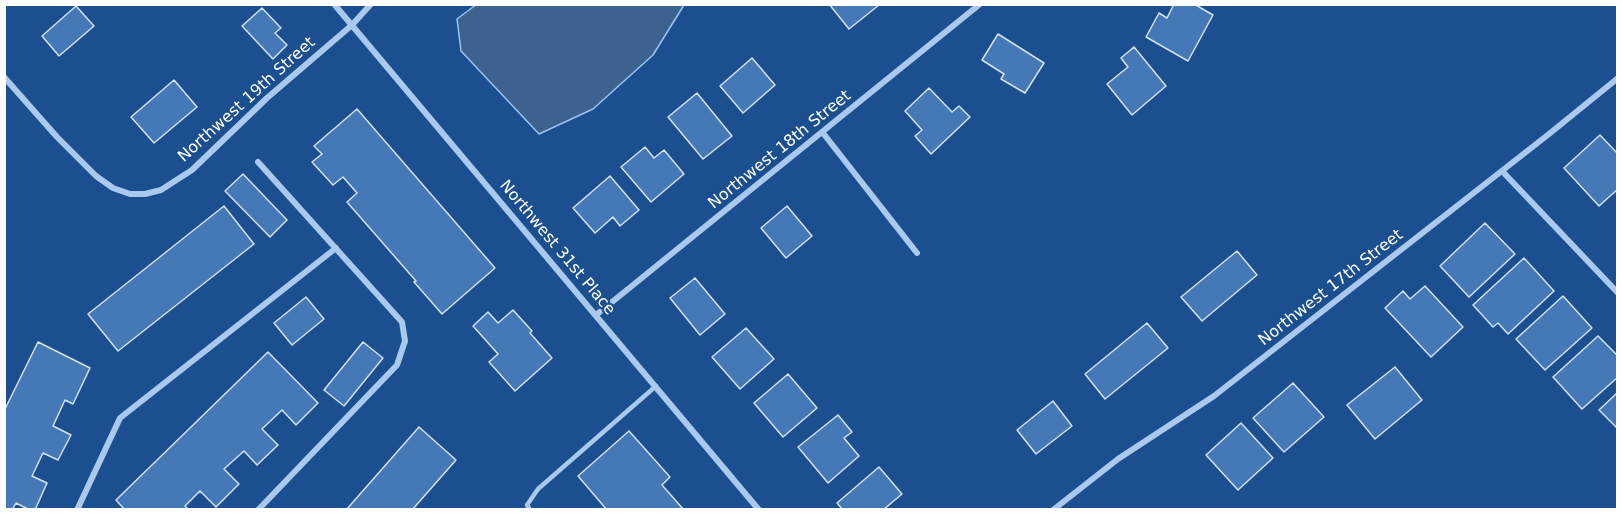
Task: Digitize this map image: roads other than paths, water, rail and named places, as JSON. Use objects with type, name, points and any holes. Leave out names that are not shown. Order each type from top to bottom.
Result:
[{"type":"street","name":"Northwest 31st Place","points":[[334,4],[759,510]]},
{"type":"street","name":"Northwest 19th Street","points":[[4,77],[57,137],[96,176],[113,188],[130,194],[145,194],[161,190],[192,170],[267,98],[352,25],[371,4]]},
{"type":"street","name":"Northwest 18th Street","points":[[596,315],[980,4]]},
{"type":"street","name":"Northwest 17th Street","points":[[1053,510],[1118,459],[1214,396],[1617,78]]},
{"type":"street","points":[[823,133],[917,253]]},
{"type":"street","points":[[258,162],[402,322],[405,341],[397,365],[258,510]]},
{"type":"street","points":[[1502,171],[1617,293]]},
{"type":"street","points":[[77,510],[120,418],[336,248]]},
{"type":"lane","points":[[530,510],[527,505],[538,489],[656,386]]},
{"type":"water","points":[[477,4],[684,5],[653,55],[593,109],[539,134],[461,51],[457,19]]}]
